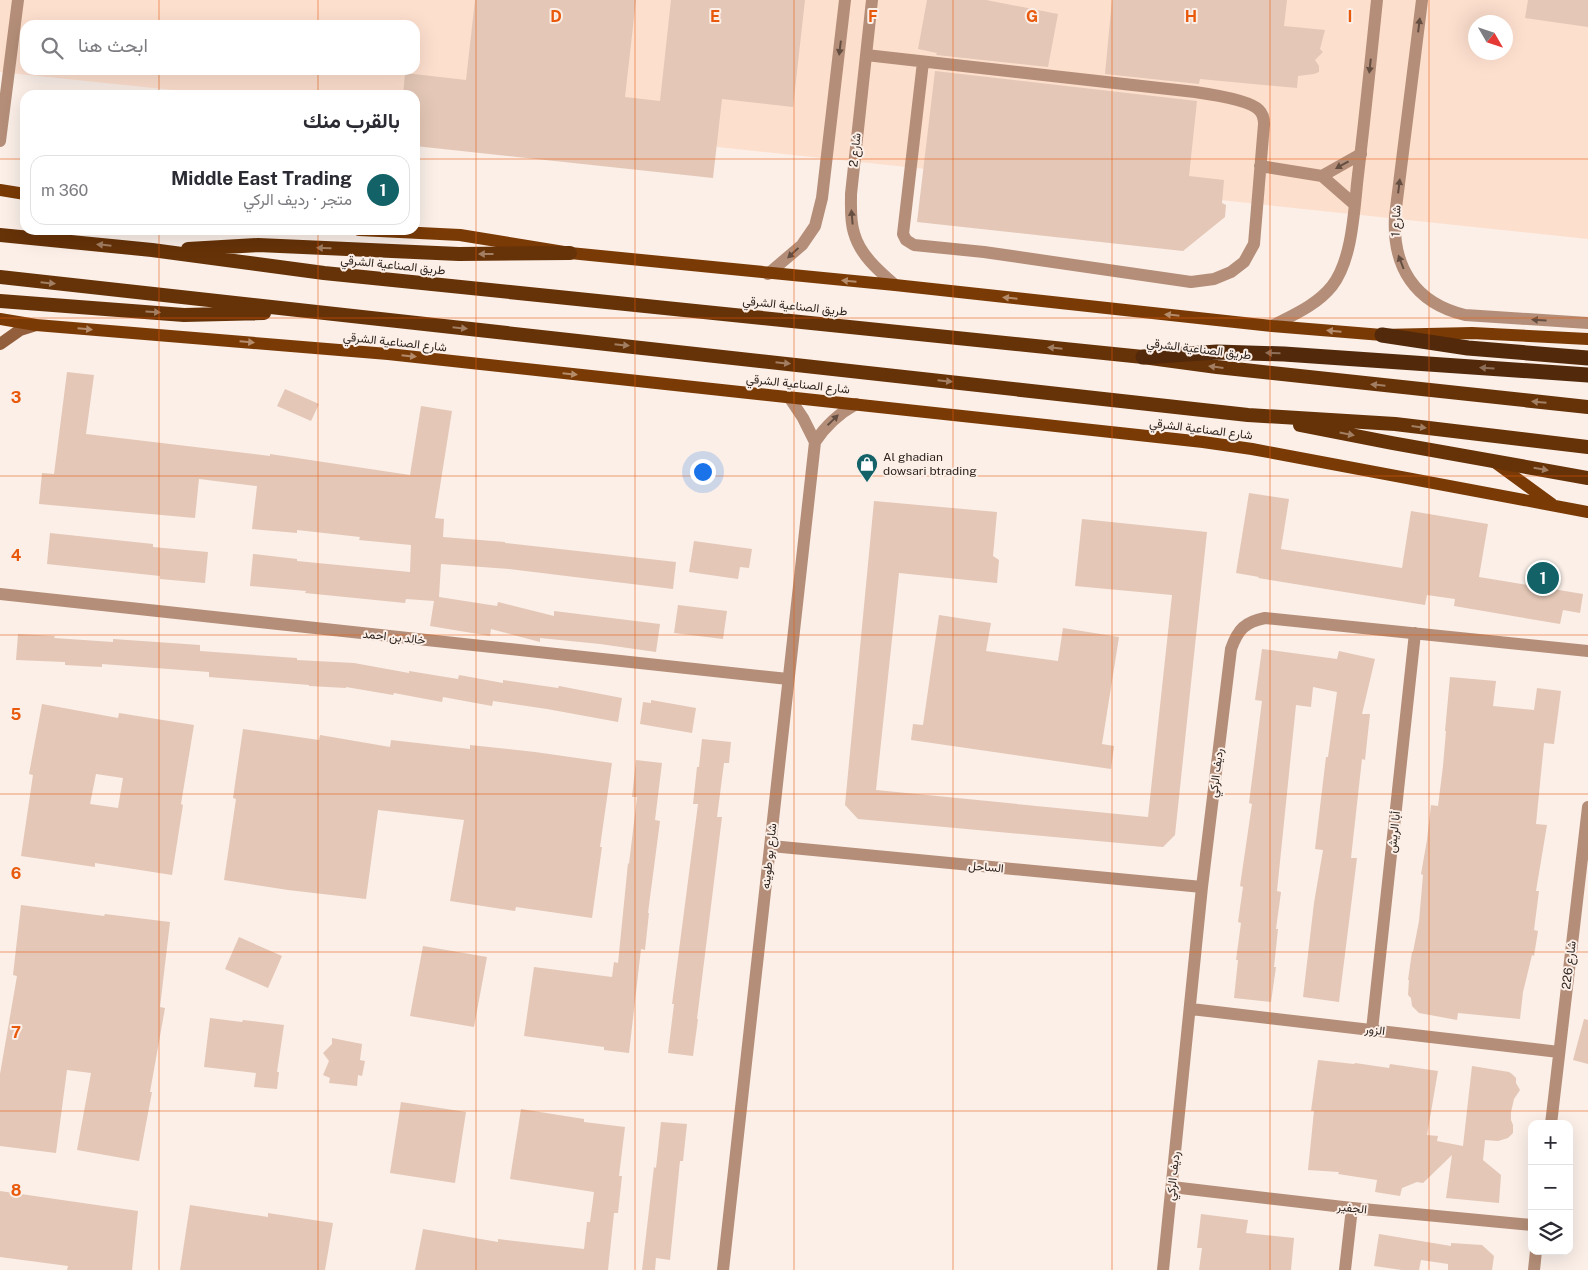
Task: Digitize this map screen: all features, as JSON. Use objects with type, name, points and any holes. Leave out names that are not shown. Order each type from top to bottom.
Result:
[{"type":"highway","name":"طريق الصناعية الشرقي","points":[[0,235],[152,250],[324,273],[1143,357],[1237,369],[1588,406]]},
{"type":"highway","points":[[152,250],[258,246],[459,254],[570,254]]},
{"type":"highway","points":[[0,277],[1248,415],[1395,424],[1588,447]]},
{"type":"highway","points":[[0,301],[184,314],[325,312]]},
{"type":"highway","points":[[1382,335],[1468,348],[1588,358]]},
{"type":"highway","points":[[1143,357],[1217,352],[1284,354],[1588,376]]},
{"type":"highway","points":[[1248,415],[1588,478]]},
{"type":"main road","points":[[0,190],[20,193]]},
{"type":"main road","points":[[420,233],[460,235],[570,254],[895,285],[1272,326],[1382,335],[1472,333],[1588,339]]},
{"type":"main road","name":"شارع الصناعية الشرقي","points":[[0,319],[36,325],[388,354],[1203,442],[1252,449],[1588,512]]},
{"type":"main road","points":[[0,344],[20,330],[36,325]]},
{"type":"main road","points":[[1493,461],[1555,506]]},
{"type":"street","points":[[0,141],[18,0]]},
{"type":"street","points":[[768,274],[802,244],[815,226],[822,198],[845,0]]},
{"type":"street","name":"شارع 2","points":[[872,0],[851,194],[851,217],[854,235],[864,252],[874,266],[895,285]]},
{"type":"street","points":[[1272,326],[1316,302],[1332,286],[1341,270],[1346,252],[1361,154],[1377,0]]},
{"type":"street","name":"شارع 1","points":[[1422,0],[1395,216],[1394,235],[1402,267],[1410,282],[1421,294],[1434,304],[1449,311],[1465,315],[1588,323]]},
{"type":"street","points":[[866,56],[923,62],[1195,92],[1225,97],[1249,104],[1258,109],[1264,119],[1254,244],[1244,262],[1231,272],[1214,280],[1191,282],[984,252],[914,245],[906,240],[903,234],[923,62]]},
{"type":"street","points":[[1322,176],[1361,154]]},
{"type":"street","points":[[1260,166],[1322,176],[1354,204]]},
{"type":"street","points":[[788,397],[803,418],[815,442]]},
{"type":"street","name":"شارع بو طوينه","points":[[723,1270],[815,442],[832,419],[856,404]]},
{"type":"street","name":"خالد بن احمد","points":[[0,594],[788,679]]},
{"type":"street","name":"رديف الركي","points":[[1163,1270],[1202,887],[1232,649],[1236,638],[1243,628],[1253,620],[1265,618],[1588,652]]},
{"type":"street","name":"أبا الريش","points":[[1372,1030],[1415,633]]},
{"type":"street","name":"شارع 226","points":[[1550,1120],[1588,807]]},
{"type":"street","name":"الساحل","points":[[771,846],[1202,887]]},
{"type":"street","name":"الزور","points":[[1191,1009],[1559,1052]]},
{"type":"street","name":"الجفير","points":[[1172,1187],[1352,1208],[1528,1225]]},
{"type":"street","points":[[1345,1270],[1352,1208]]},
{"type":"street","points":[[1534,1270],[1536,1255]]},
{"type":"shaded area","points":[[0,0],[1588,0],[1588,239],[420,116],[420,90],[173,90],[29,75],[420,75],[420,20],[20,20],[20,74],[0,72]]},
{"type":"building","points":[[475,0],[636,0],[625,97],[660,101],[671,0],[805,0],[793,107],[722,99],[713,178],[420,147],[420,90],[403,90],[405,75],[420,75],[466,80]]},
{"type":"building","points":[[927,0],[986,0],[1058,14],[1048,67],[936,55],[937,53],[918,49]]},
{"type":"building","points":[[1112,0],[1287,0],[1284,26],[1325,30],[1320,49],[1323,52],[1315,60],[1319,66],[1319,72],[1298,76],[1297,88],[1200,79],[1199,84],[1105,74]]},
{"type":"building","points":[[1528,0],[1588,0],[1588,27],[1525,18]]},
{"type":"building","points":[[935,71],[1197,101],[1189,176],[1224,180],[1222,203],[1226,205],[1225,217],[1183,251],[917,222]]},
{"type":"building","points":[[67,372],[94,375],[86,434],[270,456],[270,454],[410,475],[421,406],[452,411],[435,518],[444,519],[443,537],[505,542],[676,562],[673,589],[509,569],[441,564],[439,597],[497,606],[498,602],[554,616],[554,611],[660,624],[656,652],[540,638],[540,642],[491,629],[490,636],[430,626],[434,601],[406,599],[405,603],[250,586],[253,554],[297,559],[297,561],[410,572],[411,545],[359,540],[360,537],[297,530],[297,533],[252,529],[257,486],[199,479],[195,518],[39,504],[42,473],[54,474]]},
{"type":"building","points":[[285,389],[319,404],[311,421],[277,406]]},
{"type":"building","points":[[1249,493],[1289,499],[1281,549],[1402,568],[1411,511],[1488,524],[1479,577],[1583,594],[1580,613],[1563,610],[1560,624],[1454,606],[1455,599],[1427,595],[1425,605],[1236,573]]},
{"type":"building","points":[[874,501],[997,512],[993,556],[999,560],[997,583],[899,573],[876,790],[1148,817],[1172,595],[1075,586],[1082,519],[1207,532],[1175,835],[1163,847],[858,819],[845,805]]},
{"type":"building","points":[[50,533],[153,544],[153,547],[208,552],[205,583],[160,579],[160,576],[47,564]]},
{"type":"building","points":[[694,541],[752,549],[749,568],[740,567],[738,579],[689,572]]},
{"type":"building","points":[[678,605],[727,611],[723,639],[674,633]]},
{"type":"building","points":[[939,615],[991,623],[986,651],[1058,661],[1063,628],[1119,637],[1102,744],[1114,746],[1111,769],[911,740],[913,724],[923,725]]},
{"type":"building","points":[[18,634],[113,642],[113,639],[200,645],[200,651],[354,663],[409,673],[409,671],[458,679],[459,675],[503,683],[503,680],[558,688],[559,686],[622,698],[618,722],[493,701],[492,706],[443,697],[442,702],[346,687],[309,686],[209,677],[209,672],[102,664],[102,667],[65,665],[65,662],[16,660]]},
{"type":"building","points":[[1262,649],[1337,659],[1339,651],[1375,659],[1362,714],[1370,714],[1365,760],[1362,759],[1351,858],[1357,858],[1339,1002],[1303,997],[1314,903],[1323,850],[1315,849],[1326,757],[1328,757],[1337,692],[1313,687],[1311,707],[1296,705],[1277,891],[1281,892],[1276,929],[1278,929],[1274,967],[1276,967],[1271,1002],[1234,998],[1238,960],[1236,960],[1241,923],[1238,922],[1243,887],[1240,886],[1252,804],[1249,803],[1262,701],[1255,700]]},
{"type":"building","points":[[1450,677],[1496,681],[1493,706],[1534,710],[1537,688],[1561,691],[1554,744],[1544,743],[1536,824],[1547,825],[1536,891],[1539,891],[1534,930],[1538,931],[1534,956],[1532,955],[1523,992],[1520,1019],[1458,1013],[1457,1020],[1419,1013],[1412,1006],[1411,998],[1408,995],[1412,952],[1419,921],[1423,875],[1421,874],[1431,805],[1438,806]]},
{"type":"building","points":[[651,700],[696,708],[692,733],[640,724],[643,702],[651,703]]},
{"type":"building","points":[[42,704],[118,718],[119,713],[194,725],[172,875],[95,863],[95,867],[21,856],[33,775],[29,774]],"holes":[[[96,774],[123,778],[118,808],[90,804]]]},
{"type":"building","points":[[243,729],[319,740],[320,735],[390,747],[391,740],[470,749],[470,745],[612,763],[592,918],[516,907],[515,911],[450,901],[464,820],[378,810],[366,899],[224,880],[236,799],[233,798]]},
{"type":"building","points":[[702,739],[731,742],[729,763],[724,763],[717,817],[722,817],[693,1056],[668,1053],[674,1004],[672,1004],[698,804],[693,804]]},
{"type":"building","points":[[636,760],[662,763],[655,820],[660,821],[645,950],[641,949],[629,1053],[604,1050],[604,1047],[524,1036],[534,967],[612,977],[614,962],[618,963],[637,797],[632,797]]},
{"type":"building","points":[[21,905],[104,916],[105,914],[170,922],[160,1007],[165,1008],[139,1161],[77,1150],[91,1073],[67,1070],[56,1153],[0,1146],[0,1074],[17,976],[13,975]]},
{"type":"building","points":[[239,937],[282,956],[268,988],[225,969]]},
{"type":"building","points":[[423,946],[487,957],[474,1027],[410,1016]]},
{"type":"building","points":[[210,1018],[284,1025],[277,1072],[279,1072],[277,1089],[254,1087],[256,1073],[204,1067]]},
{"type":"building","points":[[1584,1019],[1588,1020],[1588,1064],[1573,1060]]},
{"type":"building","points":[[332,1038],[362,1044],[360,1060],[365,1061],[362,1076],[358,1075],[357,1086],[329,1083],[330,1078],[323,1075],[329,1061],[323,1053],[332,1044]]},
{"type":"building","points":[[1318,1060],[1389,1068],[1390,1064],[1438,1071],[1427,1135],[1438,1136],[1437,1141],[1463,1146],[1472,1066],[1512,1074],[1516,1078],[1516,1083],[1520,1090],[1514,1099],[1511,1112],[1513,1133],[1508,1138],[1498,1141],[1485,1140],[1483,1160],[1501,1175],[1499,1203],[1446,1198],[1452,1155],[1423,1183],[1417,1182],[1402,1188],[1400,1196],[1375,1192],[1377,1180],[1338,1174],[1339,1172],[1308,1170],[1314,1111],[1311,1111]]},
{"type":"building","points":[[401,1102],[466,1112],[455,1183],[390,1173]]},
{"type":"building","points":[[521,1109],[584,1119],[584,1122],[625,1127],[619,1176],[622,1176],[618,1213],[614,1213],[608,1270],[415,1270],[423,1229],[498,1242],[498,1239],[584,1249],[587,1222],[590,1222],[594,1192],[510,1179]]},
{"type":"building","points":[[661,1122],[687,1124],[683,1161],[680,1161],[670,1260],[656,1258],[655,1270],[642,1270],[654,1167],[656,1168]]},
{"type":"building","points":[[0,1191],[138,1211],[132,1270],[67,1270],[68,1266],[0,1257]]},
{"type":"building","points":[[190,1205],[268,1217],[268,1213],[333,1223],[325,1270],[180,1270]]},
{"type":"building","points":[[1201,1214],[1248,1220],[1246,1233],[1294,1238],[1291,1270],[1199,1270],[1202,1248],[1197,1248]]},
{"type":"building","points":[[1379,1234],[1451,1246],[1451,1243],[1482,1245],[1494,1256],[1492,1270],[1448,1270],[1448,1264],[1421,1260],[1419,1270],[1402,1270],[1374,1266]]},
{"type":"place","name":"Al ghadian dowsari btrading","points":[[867,483]]},
{"type":"place","name":"Middle East Trading","points":[[1543,578]]}]
